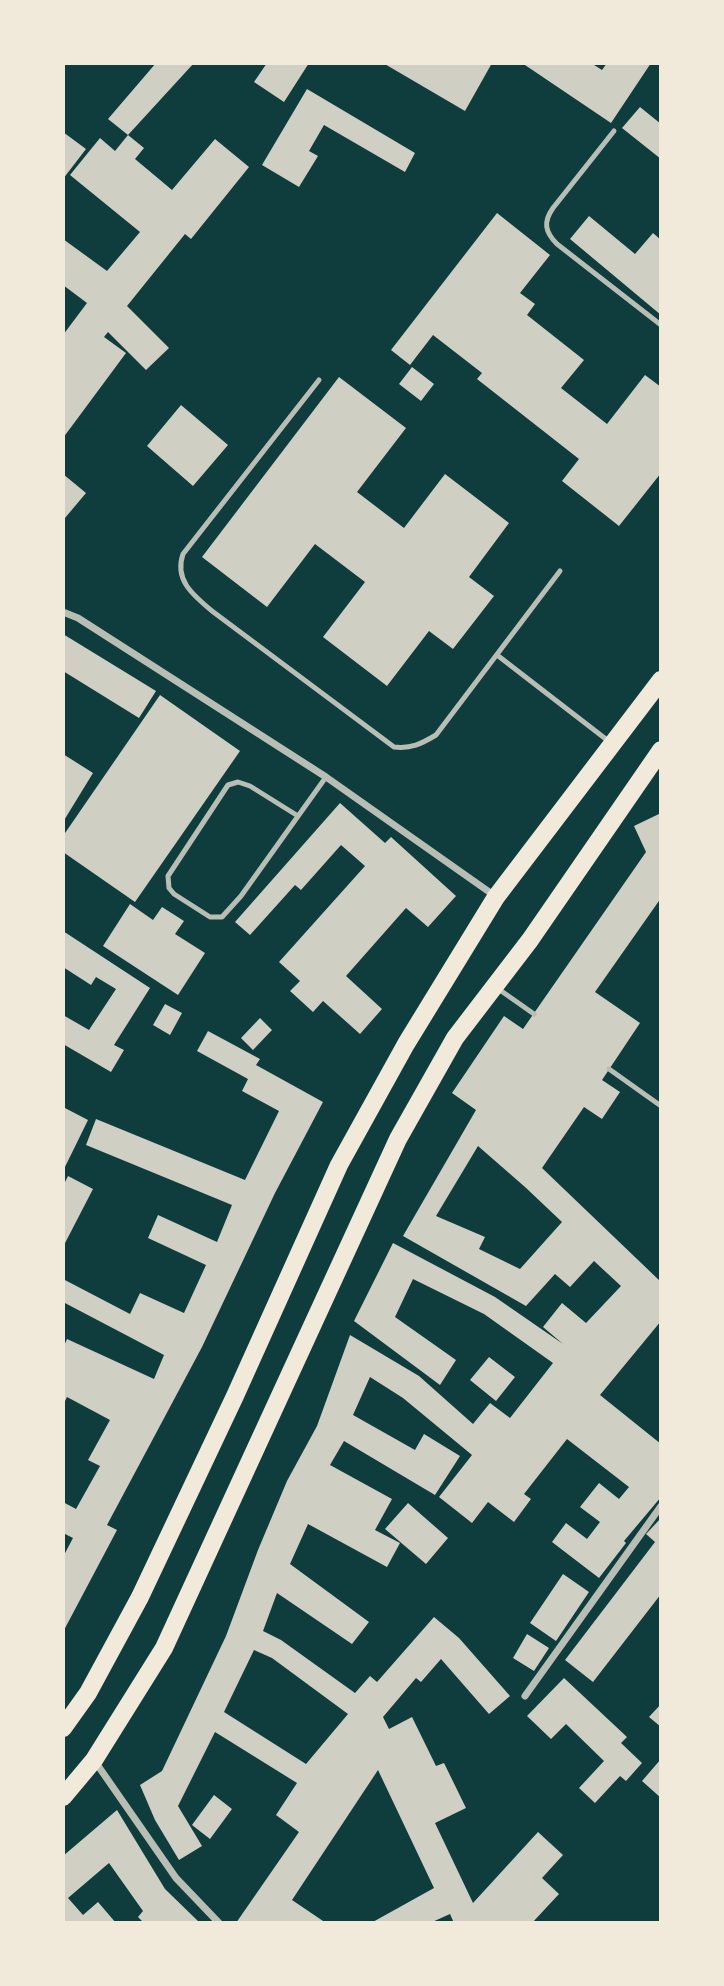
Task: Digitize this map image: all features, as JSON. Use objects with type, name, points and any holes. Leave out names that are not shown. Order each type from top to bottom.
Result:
[{"type":"main road","points":[[63,1728],[88,1693],[140,1597],[235,1396],[339,1165],[406,1044],[496,897],[661,680]]},
{"type":"main road","points":[[63,1797],[94,1760],[164,1648],[398,1139],[455,1038],[530,940],[661,750]]},
{"type":"street","points":[[63,612],[78,618],[326,777],[496,897]]},
{"type":"street","points":[[524,1696],[661,1506]]},
{"type":"street","points":[[94,1760],[176,1878],[219,1923]]},
{"type":"lane","points":[[614,131],[547,216],[547,230],[557,244],[661,325]]},
{"type":"lane","points":[[319,380],[183,554],[180,570],[182,580],[187,589],[212,611],[394,747],[407,748],[421,745],[436,735],[560,570]]},
{"type":"lane","points":[[497,655],[614,745]]},
{"type":"lane","points":[[298,816],[250,786],[239,782],[228,785],[168,876],[169,888],[174,894],[210,916],[222,917],[241,896],[326,777]]},
{"type":"lane","points":[[495,986],[534,1014]]},
{"type":"lane","points":[[609,1069],[661,1105]]},
{"type":"building","points":[[156,63],[194,63],[128,135],[108,119]]},
{"type":"building","points":[[267,63],[309,63],[284,102],[254,82]]},
{"type":"building","points":[[383,63],[492,63],[465,111]]},
{"type":"building","points":[[522,63],[591,63],[602,70],[607,63],[651,63],[611,123]]},
{"type":"building","points":[[307,89],[415,153],[405,172],[324,125],[309,151],[318,156],[299,187],[262,165]]},
{"type":"building","points":[[640,107],[661,124],[661,159],[622,128]]},
{"type":"building","points":[[63,132],[86,149],[63,179]]},
{"type":"building","points":[[128,135],[144,148],[135,159],[172,190],[215,139],[249,167],[191,239],[185,234],[127,306],[169,348],[146,370],[108,332],[104,337],[126,353],[63,438],[63,335],[87,303],[63,285],[63,239],[107,271],[140,232],[70,175],[100,138],[115,151]]},
{"type":"building","points":[[497,213],[550,255],[520,293],[535,304],[527,315],[584,360],[561,388],[607,424],[645,375],[661,387],[661,473],[619,526],[562,481],[579,459],[477,379],[482,373],[433,335],[410,365],[391,350]]},
{"type":"building","points":[[589,216],[635,254],[653,233],[661,240],[661,315],[570,239]]},
{"type":"building","points":[[412,367],[434,384],[421,401],[399,384]]},
{"type":"building","points":[[339,377],[406,428],[357,492],[404,528],[445,474],[509,523],[469,577],[494,596],[453,649],[429,631],[387,686],[323,637],[365,582],[315,544],[267,607],[202,557]]},
{"type":"building","points":[[181,405],[228,445],[193,486],[147,446]]},
{"type":"building","points":[[63,474],[86,493],[65,518],[63,516]]},
{"type":"building","points":[[63,634],[156,691],[139,718],[63,671]]},
{"type":"building","points":[[160,695],[240,751],[135,902],[63,852],[63,836]]},
{"type":"building","points":[[63,754],[93,773],[63,822]]},
{"type":"building","points":[[340,803],[385,843],[391,837],[456,896],[428,927],[406,908],[346,976],[382,1009],[360,1034],[323,1001],[313,1012],[290,991],[300,981],[279,962],[365,866],[341,845],[301,890],[295,885],[250,935],[235,922]]},
{"type":"building","points":[[661,813],[661,898],[595,992],[640,1023],[602,1080],[620,1092],[602,1119],[584,1107],[542,1168],[661,1282],[661,1321],[600,1395],[661,1444],[661,1497],[624,1541],[626,1543],[599,1578],[552,1542],[566,1523],[587,1539],[600,1522],[580,1507],[599,1483],[619,1499],[629,1487],[567,1439],[524,1494],[531,1499],[514,1522],[488,1502],[472,1523],[439,1497],[472,1455],[403,1398],[370,1377],[353,1415],[415,1450],[424,1434],[460,1456],[435,1495],[344,1441],[330,1465],[392,1499],[375,1530],[400,1543],[387,1567],[308,1524],[290,1564],[369,1622],[352,1644],[277,1593],[263,1631],[281,1640],[355,1693],[370,1676],[377,1682],[434,1617],[459,1638],[510,1696],[489,1714],[441,1659],[421,1682],[416,1678],[383,1717],[389,1729],[412,1717],[436,1766],[444,1763],[466,1808],[435,1823],[473,1903],[538,1832],[563,1855],[542,1878],[559,1894],[532,1923],[454,1923],[450,1914],[430,1923],[371,1923],[434,1888],[378,1770],[292,1900],[326,1923],[236,1923],[299,1832],[276,1815],[297,1783],[215,1732],[178,1806],[202,1846],[179,1860],[155,1820],[140,1785],[162,1771],[226,1636],[287,1481],[317,1426],[350,1335],[419,1376],[473,1424],[490,1403],[510,1418],[553,1363],[484,1314],[413,1279],[395,1317],[456,1360],[440,1385],[354,1321],[393,1243],[495,1297],[563,1344],[543,1327],[562,1303],[586,1323],[621,1286],[594,1261],[570,1287],[555,1274],[526,1306],[403,1236],[476,1110],[452,1093],[504,1016],[523,1029],[646,852],[634,826]],"holes":[[[478,1146],[562,1222],[520,1269],[479,1249],[485,1237],[436,1216]],[[254,1650],[272,1658],[348,1714],[306,1764],[224,1712]]]},
{"type":"building","points":[[130,904],[153,920],[162,907],[184,921],[175,934],[205,953],[178,995],[103,946]]},
{"type":"building","points":[[63,931],[150,988],[114,1045],[124,1050],[111,1072],[63,1044],[63,1015],[89,1030],[116,989],[96,977],[91,985],[63,967]]},
{"type":"building","points":[[165,1004],[182,1013],[170,1035],[153,1025]]},
{"type":"building","points":[[260,1018],[272,1030],[253,1050],[241,1038]]},
{"type":"building","points":[[208,1031],[260,1059],[256,1065],[323,1102],[275,1193],[202,1347],[107,1525],[117,1530],[63,1632],[63,1557],[73,1538],[63,1533],[63,1502],[76,1509],[100,1466],[88,1460],[110,1420],[67,1397],[63,1405],[63,1348],[67,1339],[154,1379],[164,1355],[63,1302],[63,1279],[130,1314],[140,1293],[184,1313],[206,1265],[148,1238],[158,1215],[217,1242],[232,1205],[86,1145],[96,1119],[245,1180],[279,1111],[242,1091],[248,1079],[197,1051]]},
{"type":"building","points":[[63,1107],[88,1120],[63,1171]]},
{"type":"building","points":[[68,1176],[93,1189],[63,1247],[63,1186]]},
{"type":"building","points":[[489,1357],[515,1377],[496,1401],[470,1380]]},
{"type":"building","points":[[408,1503],[448,1538],[426,1564],[385,1529]]},
{"type":"building","points":[[661,1518],[661,1594],[593,1682],[565,1660],[655,1542],[646,1534]]},
{"type":"building","points":[[563,1574],[589,1592],[556,1641],[530,1623]]},
{"type":"building","points":[[527,1634],[549,1648],[534,1671],[513,1658]]},
{"type":"building","points":[[564,1678],[627,1737],[621,1743],[642,1763],[626,1781],[620,1776],[595,1803],[579,1788],[604,1761],[566,1724],[551,1739],[527,1716]]},
{"type":"building","points":[[661,1704],[661,1727],[649,1717]]},
{"type":"building","points":[[661,1759],[661,1798],[642,1781]]},
{"type":"building","points":[[214,1795],[232,1809],[210,1839],[192,1825]]},
{"type":"building","points":[[117,1810],[165,1889],[200,1923],[144,1923],[138,1917],[143,1911],[109,1863],[68,1898],[83,1915],[98,1902],[116,1923],[63,1923],[63,1856]]}]
